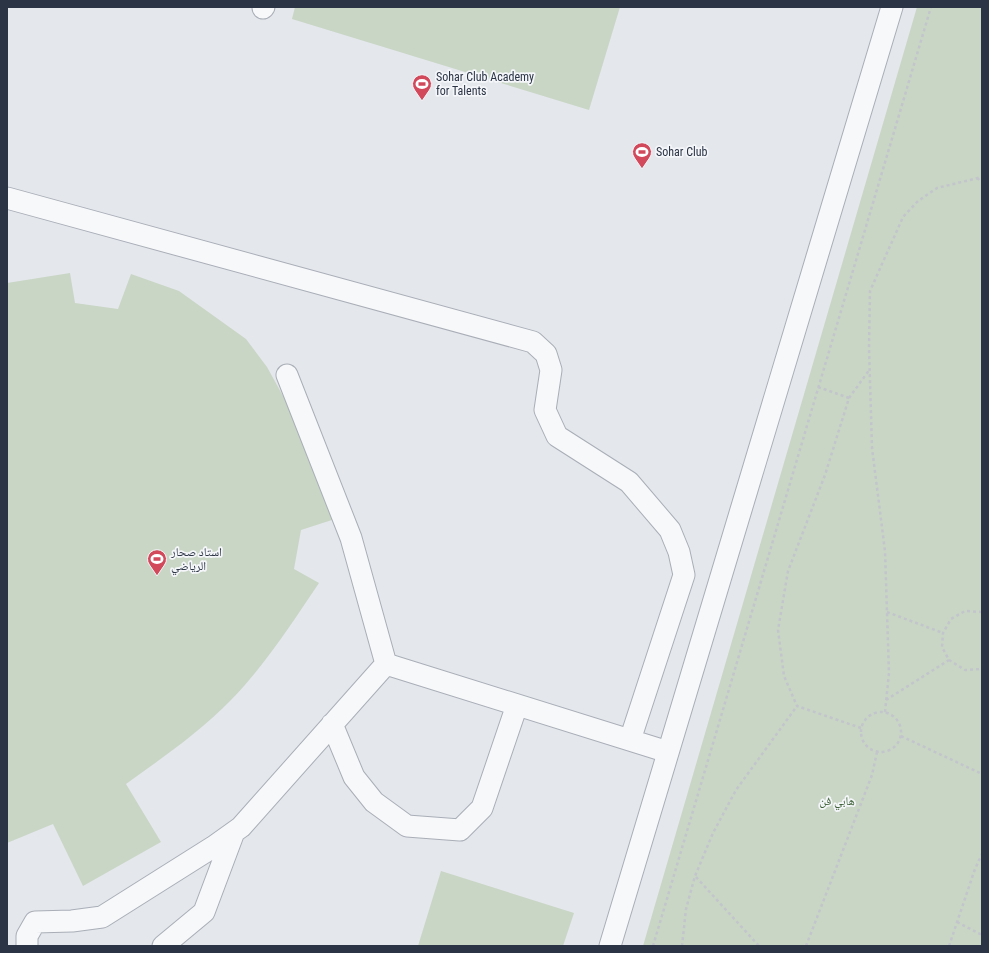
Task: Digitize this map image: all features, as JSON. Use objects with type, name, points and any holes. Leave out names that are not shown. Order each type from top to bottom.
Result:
[{"type":"street","points":[[610,946],[892,7]]},
{"type":"street","points":[[7,198],[533,342],[546,354],[551,370],[545,410],[557,436],[629,482],[670,530],[680,552],[684,575],[630,740]]},
{"type":"street","points":[[287,375],[351,538],[386,664]]},
{"type":"street","points":[[386,664],[668,752]]},
{"type":"street","points":[[26,946],[27,936],[35,922],[72,922],[102,917],[213,847],[241,827],[386,664]]},
{"type":"street","points":[[332,724],[354,776],[374,802],[408,826],[460,830],[482,808],[517,705]]},
{"type":"street","points":[[164,946],[204,912],[234,832]]},
{"type":"path","points":[[653,946],[931,7]]},
{"type":"path","points":[[885,712],[889,673],[885,551],[872,448],[870,291],[903,217],[918,201],[937,188],[982,177]]},
{"type":"path","points":[[978,178],[982,182]]},
{"type":"path","points":[[861,728],[797,706],[784,676],[778,630],[788,571],[825,475],[849,398],[870,369]]},
{"type":"path","points":[[818,387],[849,398]]},
{"type":"path","points":[[982,612],[965,611],[951,619],[943,633],[942,647],[949,660],[964,670],[982,669]]},
{"type":"path","points":[[887,612],[943,633]]},
{"type":"path","points":[[886,700],[949,660]]},
{"type":"path","points":[[682,946],[686,909],[695,876],[713,833],[736,790],[797,706]]},
{"type":"path","points":[[885,712],[898,720],[901,736],[892,749],[877,752],[864,744],[861,728],[870,715],[885,712]]},
{"type":"path","points":[[901,736],[982,774]]},
{"type":"path","points":[[806,946],[872,775],[877,752]]},
{"type":"path","points":[[949,946],[982,854]]},
{"type":"path","points":[[695,876],[759,946]]},
{"type":"path","points":[[957,922],[982,935]]},
{"type":"green space","points":[[295,7],[620,7],[589,110],[292,19]]},
{"type":"green space","name":"هابي فن","points":[[917,7],[982,7],[982,946],[643,946]]},
{"type":"green space","name":"استاد صحار الرياضي","points":[[70,273],[75,303],[118,309],[131,274],[179,291],[246,339],[267,367],[298,423],[335,519],[301,530],[294,569],[319,583],[278,643],[255,673],[231,700],[207,723],[126,784],[161,842],[83,886],[53,824],[7,843],[7,283]]},
{"type":"green space","points":[[441,871],[574,913],[563,946],[418,946]]},
{"type":"place","name":"Sohar Club Academy for Talents","points":[[422,101]]},
{"type":"place","name":"Sohar Club","points":[[642,169]]},
{"type":"place","name":"استاد صحار الرياضي","points":[[157,576]]}]
